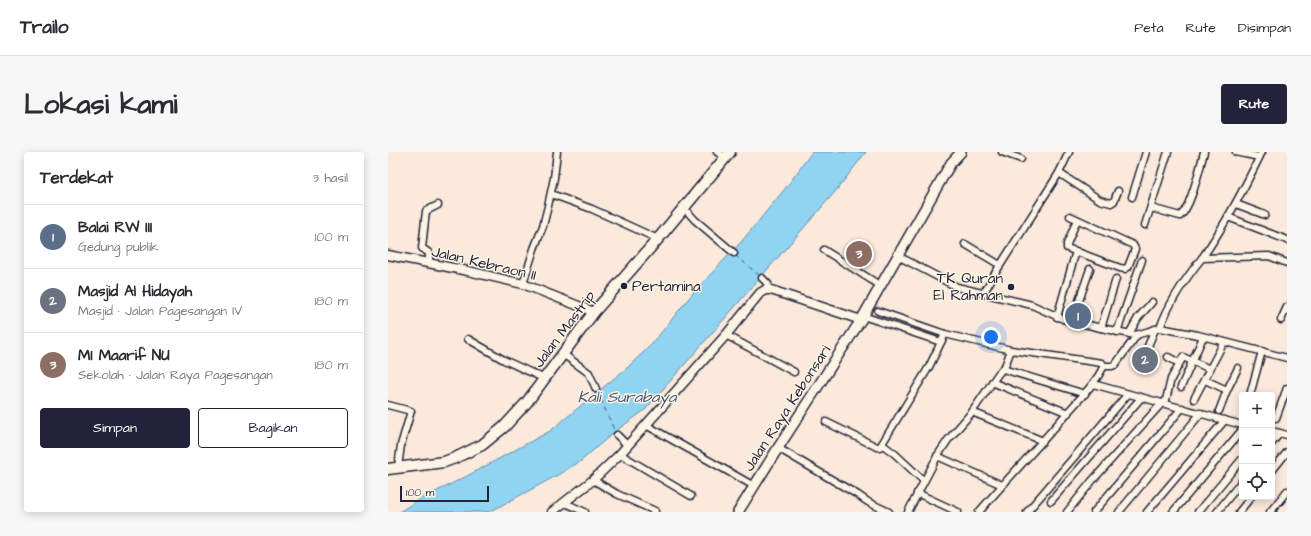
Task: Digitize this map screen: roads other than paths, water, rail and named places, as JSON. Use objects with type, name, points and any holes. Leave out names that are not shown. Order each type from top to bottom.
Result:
[{"type":"main road","name":"Jalan Raya Kebonsari","points":[[738,512],[862,318],[951,163],[961,152]]},
{"type":"main road","name":"Jalan Mastrip","points":[[393,468],[444,462],[463,455],[482,446],[504,427],[527,402],[545,379],[594,312],[684,208],[725,154]]},
{"type":"street","points":[[523,284],[543,226],[551,194],[557,152]]},
{"type":"street","points":[[1002,152],[1021,159]]},
{"type":"street","points":[[983,294],[1059,173],[1069,152]]},
{"type":"street","points":[[1132,197],[1146,152]]},
{"type":"street","points":[[1145,225],[1168,152]]},
{"type":"street","points":[[1151,208],[1180,216],[1184,213],[1193,190],[1204,152]]},
{"type":"street","points":[[1148,346],[1188,276],[1202,258],[1236,204],[1261,154],[1236,152]]},
{"type":"street","points":[[1059,173],[1100,200],[1110,203],[1114,201],[1118,192]]},
{"type":"street","points":[[551,194],[592,209],[658,239]]},
{"type":"street","points":[[1236,204],[1264,215]]},
{"type":"street","points":[[429,263],[429,253],[422,248],[426,211],[438,206]]},
{"type":"street","points":[[684,208],[695,220],[734,253]]},
{"type":"street","points":[[1070,216],[1133,245],[1135,249],[1128,267],[1125,269],[1066,246],[1077,220]]},
{"type":"street","points":[[1228,217],[1287,240]]},
{"type":"street","points":[[965,244],[1000,265]]},
{"type":"street","points":[[824,250],[881,286]]},
{"type":"street","points":[[1057,317],[1076,251]]},
{"type":"street","name":"Jalan Kebraon II","points":[[388,256],[468,271],[523,284],[594,312]]},
{"type":"street","points":[[898,256],[957,287],[1032,305],[1057,317],[1072,321],[1117,332],[1133,334],[1157,329],[1204,337],[1287,358]]},
{"type":"street","points":[[1202,258],[1269,256],[1287,263]]},
{"type":"street","points":[[1117,332],[1142,260]]},
{"type":"street","points":[[1072,321],[1090,269]]},
{"type":"street","points":[[762,278],[768,284],[765,290]]},
{"type":"street","points":[[1100,328],[1116,279]]},
{"type":"street","points":[[552,512],[593,480],[620,454],[726,335],[760,293],[765,290],[771,290],[941,342]]},
{"type":"street","points":[[878,311],[945,334],[1011,350],[1107,366],[1115,364],[1133,334],[1138,318],[1152,302]]},
{"type":"street","points":[[1281,320],[1287,307]]},
{"type":"street","points":[[826,422],[877,448],[880,447],[929,367],[945,334]]},
{"type":"street","points":[[726,335],[794,372]]},
{"type":"street","points":[[1181,387],[1204,337]]},
{"type":"street","points":[[468,339],[504,360],[545,379]]},
{"type":"street","points":[[1194,399],[1224,342]]},
{"type":"street","points":[[908,512],[937,456],[948,440],[972,412],[992,382],[1003,369],[1011,350]]},
{"type":"street","points":[[1251,392],[1262,351]]},
{"type":"street","points":[[563,354],[589,374],[596,389]]},
{"type":"street","points":[[1168,356],[1179,363]]},
{"type":"street","points":[[1068,512],[1092,481],[1164,402],[1171,379],[1179,363],[1184,357],[1210,369]]},
{"type":"street","points":[[978,512],[1085,394],[1107,366]]},
{"type":"street","points":[[1218,411],[1238,368]]},
{"type":"street","points":[[1003,369],[1085,394]]},
{"type":"street","points":[[1205,380],[1227,390]]},
{"type":"street","points":[[992,382],[1068,413]]},
{"type":"street","points":[[1093,384],[1141,398],[1164,402],[1239,424]]},
{"type":"street","points":[[1276,418],[1287,388]]},
{"type":"street","points":[[1027,512],[1128,394]]},
{"type":"street","points":[[1051,501],[1141,398]]},
{"type":"street","points":[[388,405],[411,411],[393,468]]},
{"type":"street","points":[[1094,512],[1182,408]]},
{"type":"street","points":[[972,412],[1042,442]]},
{"type":"street","points":[[1119,512],[1201,413]]},
{"type":"street","points":[[1147,512],[1224,420]]},
{"type":"street","points":[[646,425],[754,486]]},
{"type":"street","points":[[1275,432],[1287,434]]},
{"type":"street","points":[[1275,439],[1280,433]]},
{"type":"street","points":[[1173,512],[1239,434]]},
{"type":"street","points":[[617,435],[627,446]]},
{"type":"street","points":[[882,444],[924,481]]},
{"type":"street","points":[[778,448],[868,502],[888,512]]},
{"type":"street","points":[[1275,467],[1287,452]]},
{"type":"street","points":[[620,454],[690,496]]},
{"type":"street","points":[[937,456],[1002,485]]},
{"type":"street","points":[[1198,512],[1239,463]]},
{"type":"street","points":[[593,480],[617,494],[655,511]]},
{"type":"street","points":[[1217,512],[1239,485]]},
{"type":"street","points":[[1270,512],[1287,491]]},
{"type":"street","points":[[917,493],[958,512]]},
{"type":"street","points":[[1239,512],[1249,500]]},
{"type":"street","points":[[564,503],[585,512]]},
{"type":"water","name":"Kali Surabaya","points":[[812,152],[866,152],[835,192],[645,410],[613,433],[581,461],[495,509],[487,512],[399,512],[415,502],[469,475],[550,431],[628,367],[652,344],[693,293],[742,241],[788,185]]},
{"type":"railway","points":[[1276,512],[1287,498]]},
{"type":"place","name":"MI Maarif NU","points":[[859,254]]},
{"type":"place","name":"Pertamina","points":[[624,286]]},
{"type":"place","name":"TK Quran El Rahman","points":[[1011,287]]},
{"type":"place","name":"Balai RW III","points":[[1078,316]]},
{"type":"place","name":"Masjid Al Hidayah","points":[[1145,360]]}]
